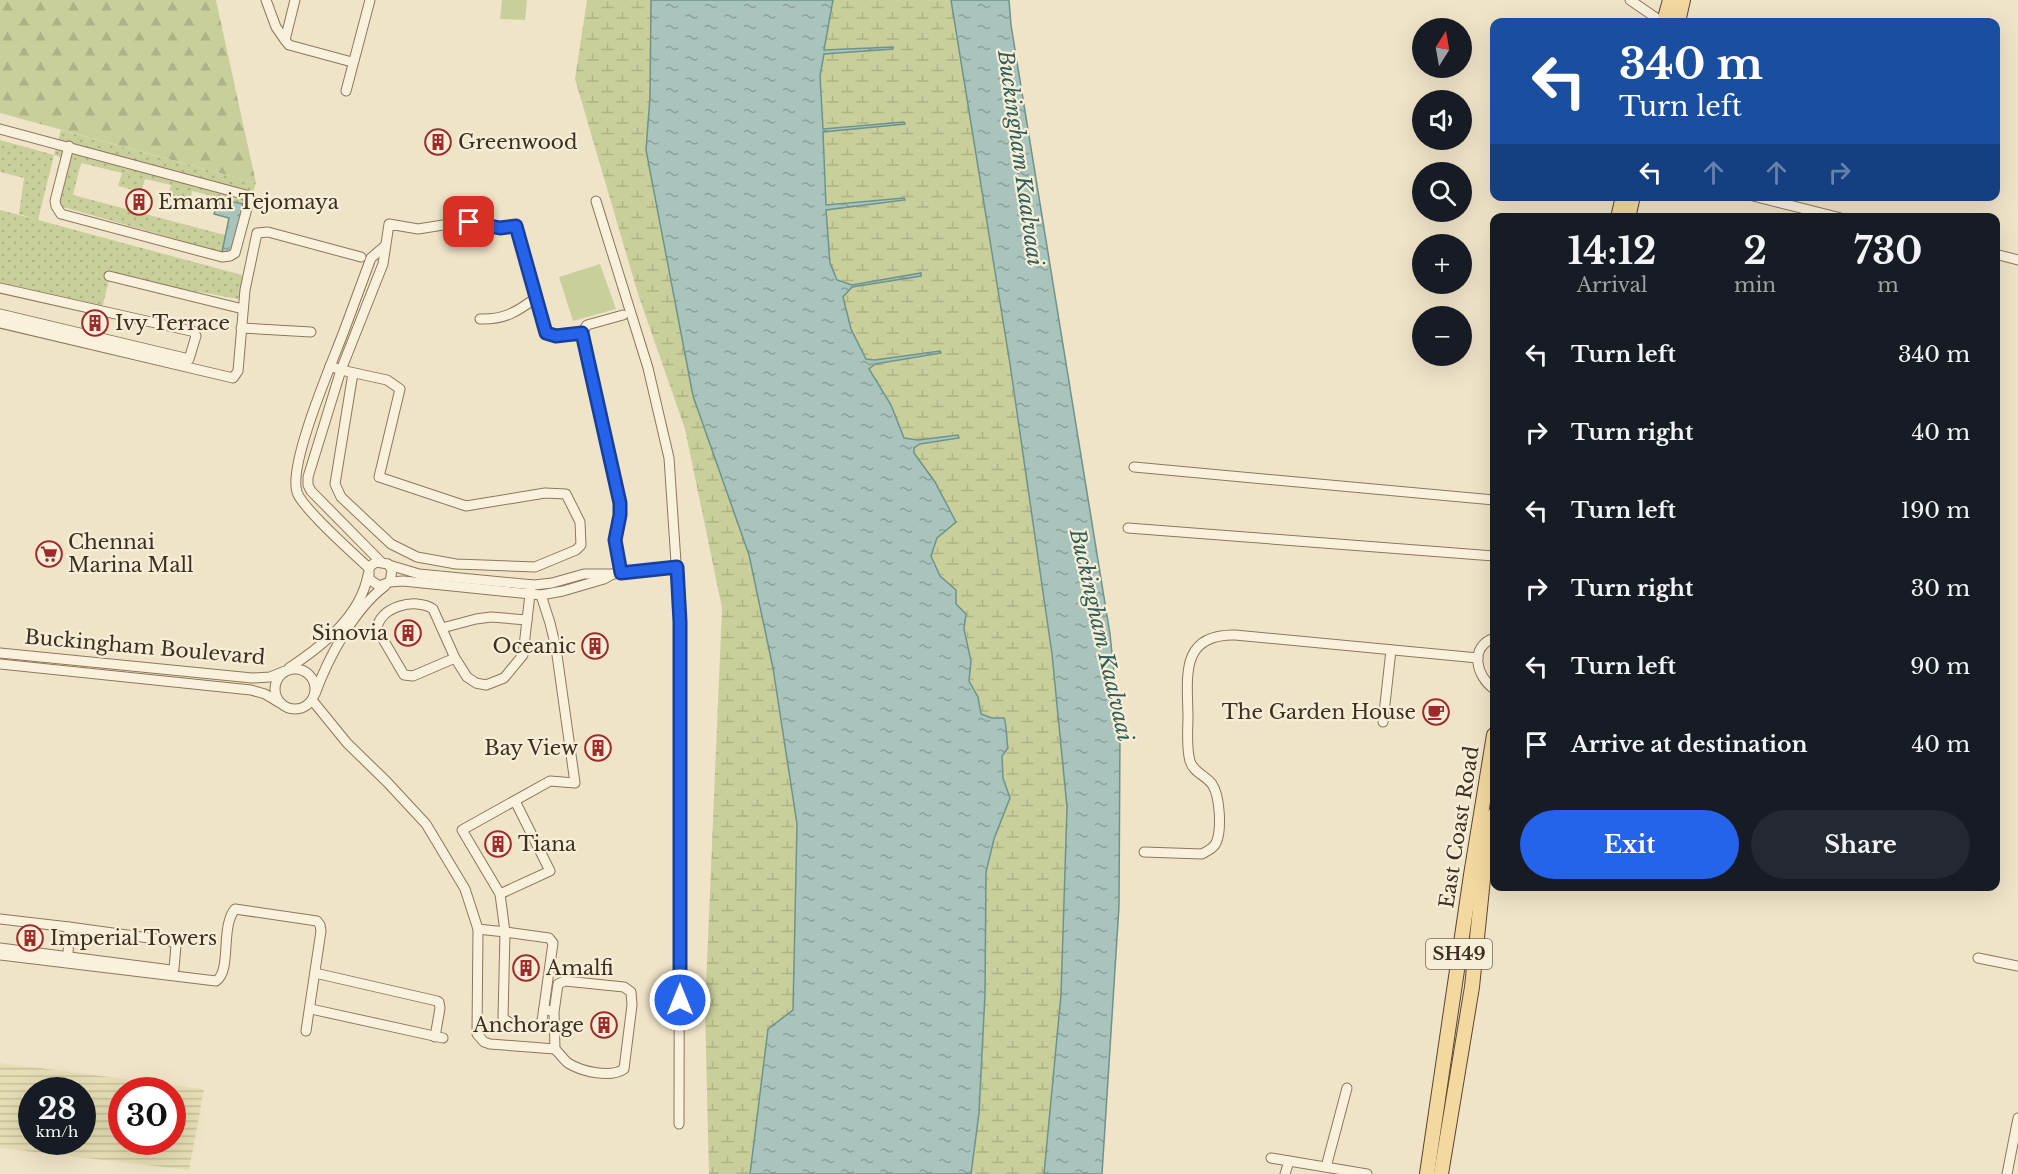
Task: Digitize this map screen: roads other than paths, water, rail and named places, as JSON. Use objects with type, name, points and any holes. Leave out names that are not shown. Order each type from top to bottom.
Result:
[{"type":"main road","points":[[1664,18],[1670,0]]},
{"type":"main road","points":[[1679,18],[1683,0]]},
{"type":"main road","name":"East Coast Road","points":[[1427,1174],[1490,759]]},
{"type":"main road","name":"East Coast Road","points":[[1441,1174],[1472,987],[1483,879],[1490,838]]},
{"type":"street","points":[[266,0],[276,27],[289,45],[352,62]]},
{"type":"street","points":[[285,40],[295,0]]},
{"type":"street","points":[[346,90],[370,0]]},
{"type":"street","points":[[1630,0],[1657,18]]},
{"type":"street","points":[[0,129],[69,146],[246,195],[249,201],[235,253],[222,257],[61,214],[55,201],[69,146]]},
{"type":"street","points":[[596,201],[648,368],[669,458],[680,622],[679,1124]]},
{"type":"street","points":[[1773,201],[1821,213]]},
{"type":"street","points":[[555,1049],[490,1044],[480,1039],[477,1034],[478,929],[465,889],[426,824],[347,743],[314,697],[325,669],[346,633],[393,574],[311,491],[308,485],[308,470],[341,370],[383,264],[390,224],[418,229],[462,222],[500,228],[516,226],[546,333],[556,336],[582,333]]},
{"type":"street","points":[[0,323],[231,379],[238,371],[243,309],[254,238],[259,231],[361,257]]},
{"type":"street","points":[[385,246],[371,258],[303,442],[295,483],[299,498],[368,572],[369,579],[375,585],[388,583],[530,590],[584,574],[617,574],[677,567]]},
{"type":"street","points":[[2000,255],[2018,260]]},
{"type":"street","points":[[109,276],[243,309]]},
{"type":"street","points":[[0,288],[191,331],[196,336],[189,359],[0,314]]},
{"type":"street","points":[[480,319],[495,320],[508,315],[537,297]]},
{"type":"street","points":[[617,574],[615,540],[620,503],[582,333],[587,325],[623,315]]},
{"type":"street","points":[[241,328],[310,332]]},
{"type":"street","points":[[330,366],[387,380],[400,389],[379,477],[466,506],[545,493],[566,494],[580,522],[581,544],[576,550],[535,567],[456,564],[417,557],[391,544],[341,497],[335,484],[353,373]]},
{"type":"street","points":[[1134,467],[1490,501]]},
{"type":"street","points":[[1128,528],[1490,556]]},
{"type":"street","points":[[342,542],[353,533]]},
{"type":"street","points":[[368,572],[372,564],[384,563],[418,574],[530,590],[541,595],[563,591],[617,574]]},
{"type":"street","name":"Buckingham Boulevard","points":[[280,703],[275,694],[277,678],[325,641],[350,615],[362,595],[368,572]]},
{"type":"street","points":[[455,658],[414,676],[404,675],[377,629],[378,622],[386,612],[411,604],[426,605],[433,609],[455,658],[467,677],[476,683],[486,685],[504,678],[523,655],[530,590]]},
{"type":"street","points":[[478,929],[505,932],[549,938],[551,940],[553,946],[542,1021],[536,1027],[530,1028],[503,1018],[505,932],[500,894],[462,830],[550,782],[575,783],[556,648],[541,595]]},
{"type":"street","points":[[442,628],[491,617],[527,620]]},
{"type":"street","points":[[1144,852],[1202,854],[1210,850],[1217,840],[1219,812],[1216,794],[1208,780],[1194,768],[1189,756],[1187,679],[1191,661],[1202,642],[1212,637],[1235,635],[1478,658]]},
{"type":"street","points":[[1490,641],[1485,644],[1478,658],[1481,676],[1490,685]]},
{"type":"street","points":[[1383,722],[1391,650]]},
{"type":"street","name":"Buckingham Boulevard","points":[[0,652],[258,678],[286,670],[299,669],[308,673],[314,682],[314,697],[305,706],[295,709],[251,690],[0,664]]},
{"type":"street","points":[[93,674],[94,662]]},
{"type":"street","points":[[500,894],[550,871],[515,801]]},
{"type":"street","points":[[0,955],[216,981],[222,974],[228,921],[235,909],[317,921],[321,932],[306,1031]]},
{"type":"street","points":[[0,919],[171,941],[176,948],[174,969],[171,970],[0,948]]},
{"type":"street","points":[[68,955],[69,927]]},
{"type":"street","points":[[1978,958],[2018,966]]},
{"type":"street","points":[[311,1009],[439,1037],[439,1002],[315,973]]},
{"type":"street","points":[[565,981],[624,987],[631,992],[632,1005],[624,1069],[607,1073],[585,1070],[568,1063],[555,1049],[554,1012],[558,984],[565,981]]},
{"type":"street","points":[[544,1009],[554,1012]]},
{"type":"street","points":[[1326,1167],[1347,1088]]},
{"type":"street","points":[[2007,1174],[2018,1118]]},
{"type":"street","points":[[1270,1158],[1367,1174]]},
{"type":"street","points":[[1285,1174],[1289,1161]]},
{"type":"water","points":[[651,0],[833,0],[824,50],[893,47],[893,49],[824,54],[820,76],[823,129],[904,122],[905,124],[823,132],[826,205],[904,198],[905,200],[826,210],[830,263],[837,280],[852,285],[921,273],[921,276],[852,287],[843,297],[851,329],[866,359],[875,360],[940,351],[941,353],[875,364],[869,369],[891,405],[904,438],[918,440],[958,435],[959,438],[920,444],[914,448],[914,453],[935,482],[956,522],[937,538],[931,556],[940,576],[956,590],[956,604],[966,614],[964,629],[971,661],[969,681],[978,697],[981,714],[992,718],[1004,718],[1006,724],[1008,748],[1002,756],[1003,778],[1010,798],[994,839],[986,872],[985,994],[979,1113],[971,1174],[750,1174],[768,1029],[793,1010],[797,824],[773,668],[749,555],[693,396],[646,150],[650,97]]},
{"type":"water","name":"Buckingham Kaalvaai","points":[[951,0],[1009,0],[1011,25],[1110,634],[1120,731],[1119,906],[1102,1174],[1044,1174],[1061,995],[1067,807],[1052,654],[1010,364]]},
{"type":"water","points":[[219,199],[249,205],[233,254],[222,252],[229,218],[214,214]]},
{"type":"place","name":"Greenwood","points":[[438,142]]},
{"type":"place","name":"Emami Tejomaya","points":[[139,202]]},
{"type":"place","name":"Ivy Terrace","points":[[95,323]]},
{"type":"place","name":"Chennai Marina Mall","points":[[49,554]]},
{"type":"place","name":"Sinovia","points":[[408,633]]},
{"type":"place","name":"Oceanic","points":[[595,646]]},
{"type":"place","name":"The Garden House","points":[[1436,712]]},
{"type":"place","name":"Bay View","points":[[598,748]]},
{"type":"place","name":"Tiana","points":[[498,844]]},
{"type":"place","name":"Imperial Towers","points":[[30,938]]},
{"type":"place","name":"Amalfi","points":[[526,968]]},
{"type":"place","name":"Anchorage","points":[[604,1025]]}]
